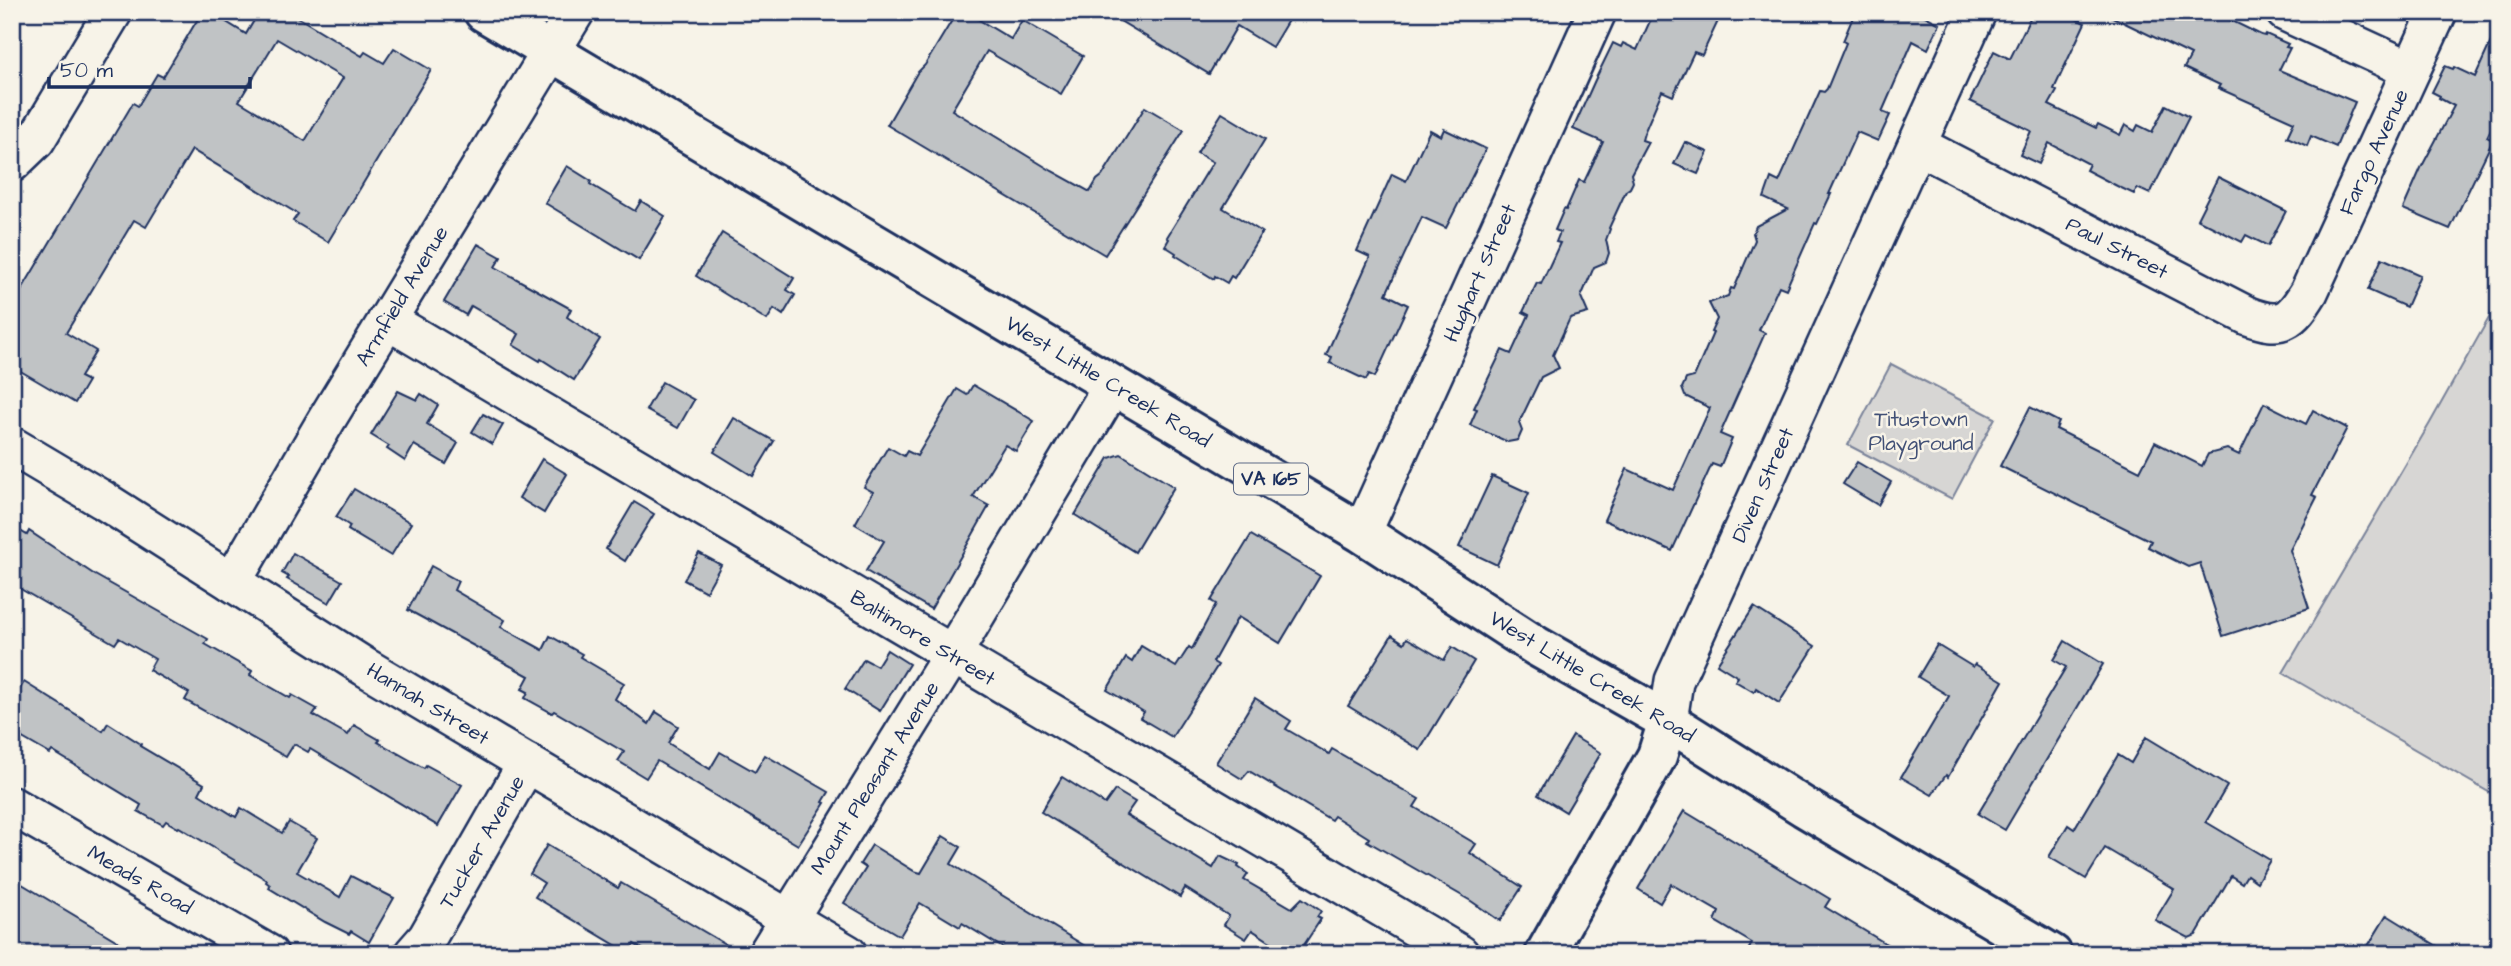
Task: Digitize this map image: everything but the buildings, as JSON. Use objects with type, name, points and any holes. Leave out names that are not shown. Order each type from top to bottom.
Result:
[{"type":"main road","name":"West Little Creek Road","points":[[484,12],[1362,533],[1536,646],[1668,721],[1804,807],[2052,954]]},
{"type":"main road","name":"Diven Street","points":[[1545,954],[1657,756],[1668,721]]},
{"type":"street","points":[[12,163],[36,140],[113,12]]},
{"type":"street","name":"Armfield Avenue","points":[[232,582],[387,320],[575,12]]},
{"type":"street","name":"Hughart Street","points":[[1362,533],[1597,12]]},
{"type":"street","name":"Diven Street","points":[[1668,721],[1674,681],[1978,12]]},
{"type":"street","points":[[2285,12],[2412,70]]},
{"type":"street","name":"Fargo Avenue","points":[[2309,292],[2438,12]]},
{"type":"street","name":"Paul Street","points":[[1917,145],[2269,324],[2282,322],[2295,314],[2309,292]]},
{"type":"street","name":"Baltimore Street","points":[[387,320],[1460,954]]},
{"type":"street","name":"Mount Pleasant Avenue","points":[[767,954],[1114,386]]},
{"type":"street","name":"Hannah Street","points":[[12,446],[103,500],[365,667],[848,954]]},
{"type":"street","name":"Tucker Avenue","points":[[413,954],[427,938],[527,763]]},
{"type":"street","name":"Meads Road","points":[[12,806],[269,954]]},
{"type":"green space","points":[[2499,300],[2499,798],[2283,673]]},
{"type":"green space","name":"Titustown Playground","points":[[1891,364],[1995,418],[1952,499],[1848,445]]}]
